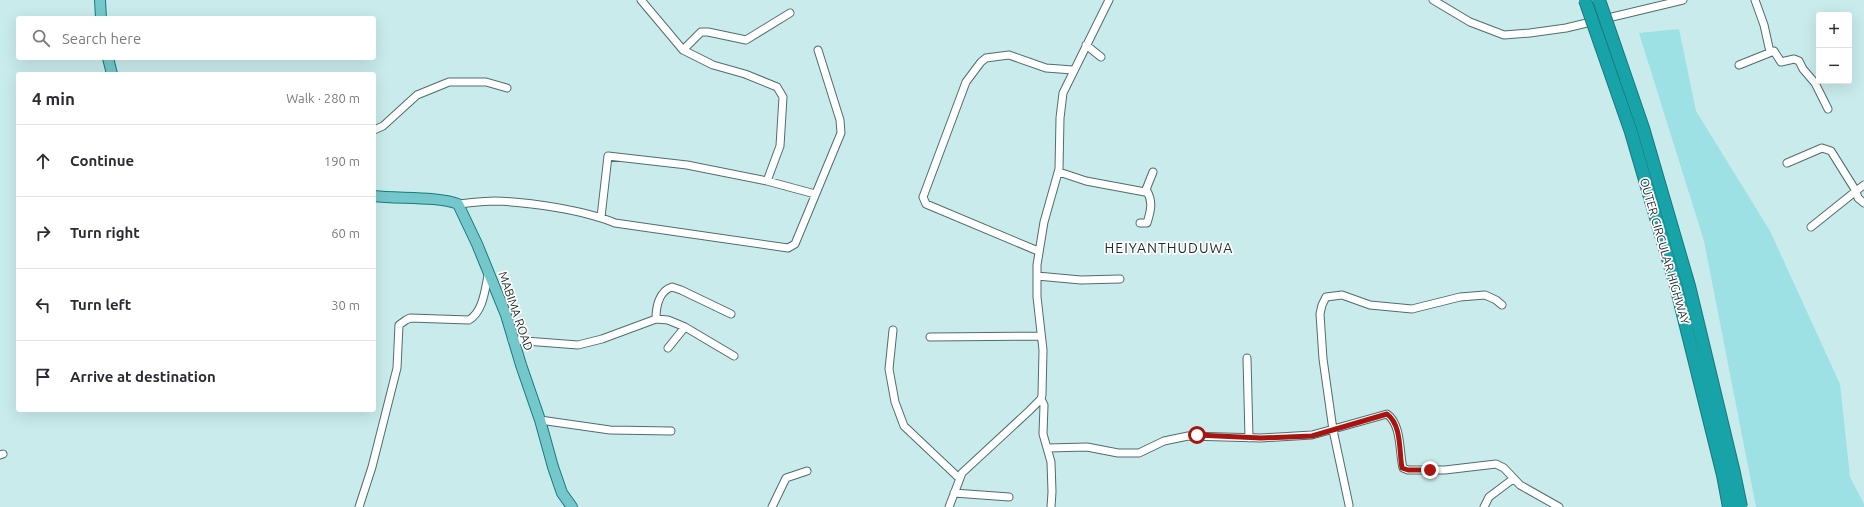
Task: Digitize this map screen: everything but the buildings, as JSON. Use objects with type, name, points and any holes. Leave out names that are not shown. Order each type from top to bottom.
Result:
[{"type":"highway","name":"OUTER CIRCULAR HIGHWAY","points":[[1585,0],[1631,132],[1676,286],[1723,475],[1729,507]]},
{"type":"highway","name":"OUTER CIRCULAR HIGHWAY","points":[[1599,0],[1643,128],[1689,286],[1741,507]]},
{"type":"main road","points":[[100,0],[101,16]]},
{"type":"main road","points":[[108,60],[112,72]]},
{"type":"main road","points":[[376,196],[402,199],[442,200],[458,204]]},
{"type":"main road","name":"MABIMA ROAD","points":[[458,204],[464,214],[489,271],[506,315],[512,340],[540,420],[553,467],[562,493],[572,507]]},
{"type":"street","points":[[641,0],[683,50],[713,65],[745,74],[777,87],[783,97],[780,146],[767,181]]},
{"type":"street","points":[[1051,507],[1052,470],[1048,448],[1043,434],[1044,404],[1041,399],[1043,364],[1036,297],[1038,251],[1059,172],[1061,105],[1063,93],[1073,70],[1109,0]]},
{"type":"street","points":[[1433,0],[1470,22],[1504,35],[1566,28],[1683,0]]},
{"type":"street","points":[[1755,0],[1764,25],[1770,52]]},
{"type":"street","points":[[683,50],[701,32],[708,32],[746,40],[790,13]]},
{"type":"street","points":[[1086,45],[1101,57]]},
{"type":"street","points":[[458,204],[501,202],[537,205],[601,217],[615,223],[788,248],[795,244],[841,133],[840,120],[818,50]]},
{"type":"street","points":[[1739,65],[1774,51],[1781,62],[1794,59],[1799,61],[1803,69],[1815,83],[1828,109]]},
{"type":"street","points":[[1038,251],[926,204],[923,196],[966,82],[981,62],[986,58],[1009,55],[1046,68],[1073,70]]},
{"type":"street","points":[[376,129],[383,126],[417,95],[449,82],[486,82],[508,88]]},
{"type":"street","points":[[1787,163],[1822,148],[1831,151],[1856,190],[1858,198],[1864,203]]},
{"type":"street","points":[[601,217],[608,156],[687,165],[767,181],[815,194]]},
{"type":"street","points":[[1059,172],[1086,181],[1123,189],[1142,192],[1147,190]]},
{"type":"street","points":[[1140,223],[1147,223],[1152,199],[1147,190],[1153,172]]},
{"type":"street","points":[[1811,228],[1864,185]]},
{"type":"street","points":[[359,507],[372,467],[398,368],[400,325],[410,318],[469,320],[476,316],[480,307],[489,271]]},
{"type":"street","points":[[1037,276],[1081,280],[1120,279]]},
{"type":"street","points":[[656,319],[657,304],[664,292],[672,287],[731,314]]},
{"type":"street","points":[[1349,505],[1333,430],[1323,359],[1320,314],[1326,297],[1342,295],[1370,305],[1412,309],[1460,297],[1485,295],[1496,300],[1502,305]]},
{"type":"street","points":[[512,340],[578,345],[602,339],[656,319],[668,320],[685,327],[734,356]]},
{"type":"street","points":[[668,348],[685,327]]},
{"type":"street","points":[[893,330],[889,369],[895,402],[904,426],[959,478]]},
{"type":"street","points":[[930,337],[1041,336]]},
{"type":"street","points":[[1247,358],[1249,438]]},
{"type":"street","points":[[949,507],[959,478],[1041,399]]},
{"type":"street","points":[[1048,448],[1087,447],[1118,453],[1139,453],[1164,441],[1188,436],[1249,438],[1312,436],[1387,414],[1392,418],[1396,428],[1402,468],[1408,470],[1445,470],[1496,464],[1504,468],[1520,485],[1559,507]]},
{"type":"street","points":[[540,420],[610,430],[671,431]]},
{"type":"street","points":[[772,507],[786,478],[807,471]]},
{"type":"street","points":[[1484,507],[1489,498],[1513,479]]},
{"type":"street","points":[[954,493],[1009,497]]},
{"type":"shaded area","points":[[1679,29],[1696,111],[1770,231],[1840,384],[1850,477],[1864,504],[1864,507],[1756,507],[1704,241],[1639,33]]},
{"type":"district","name":"HEIYANTHUDUWA","points":[[1169,248]]},
{"type":"route","points":[[1197,435],[1261,438],[1312,436],[1387,414],[1392,418],[1396,428],[1400,446],[1399,454],[1402,468],[1408,470],[1430,470]]}]
